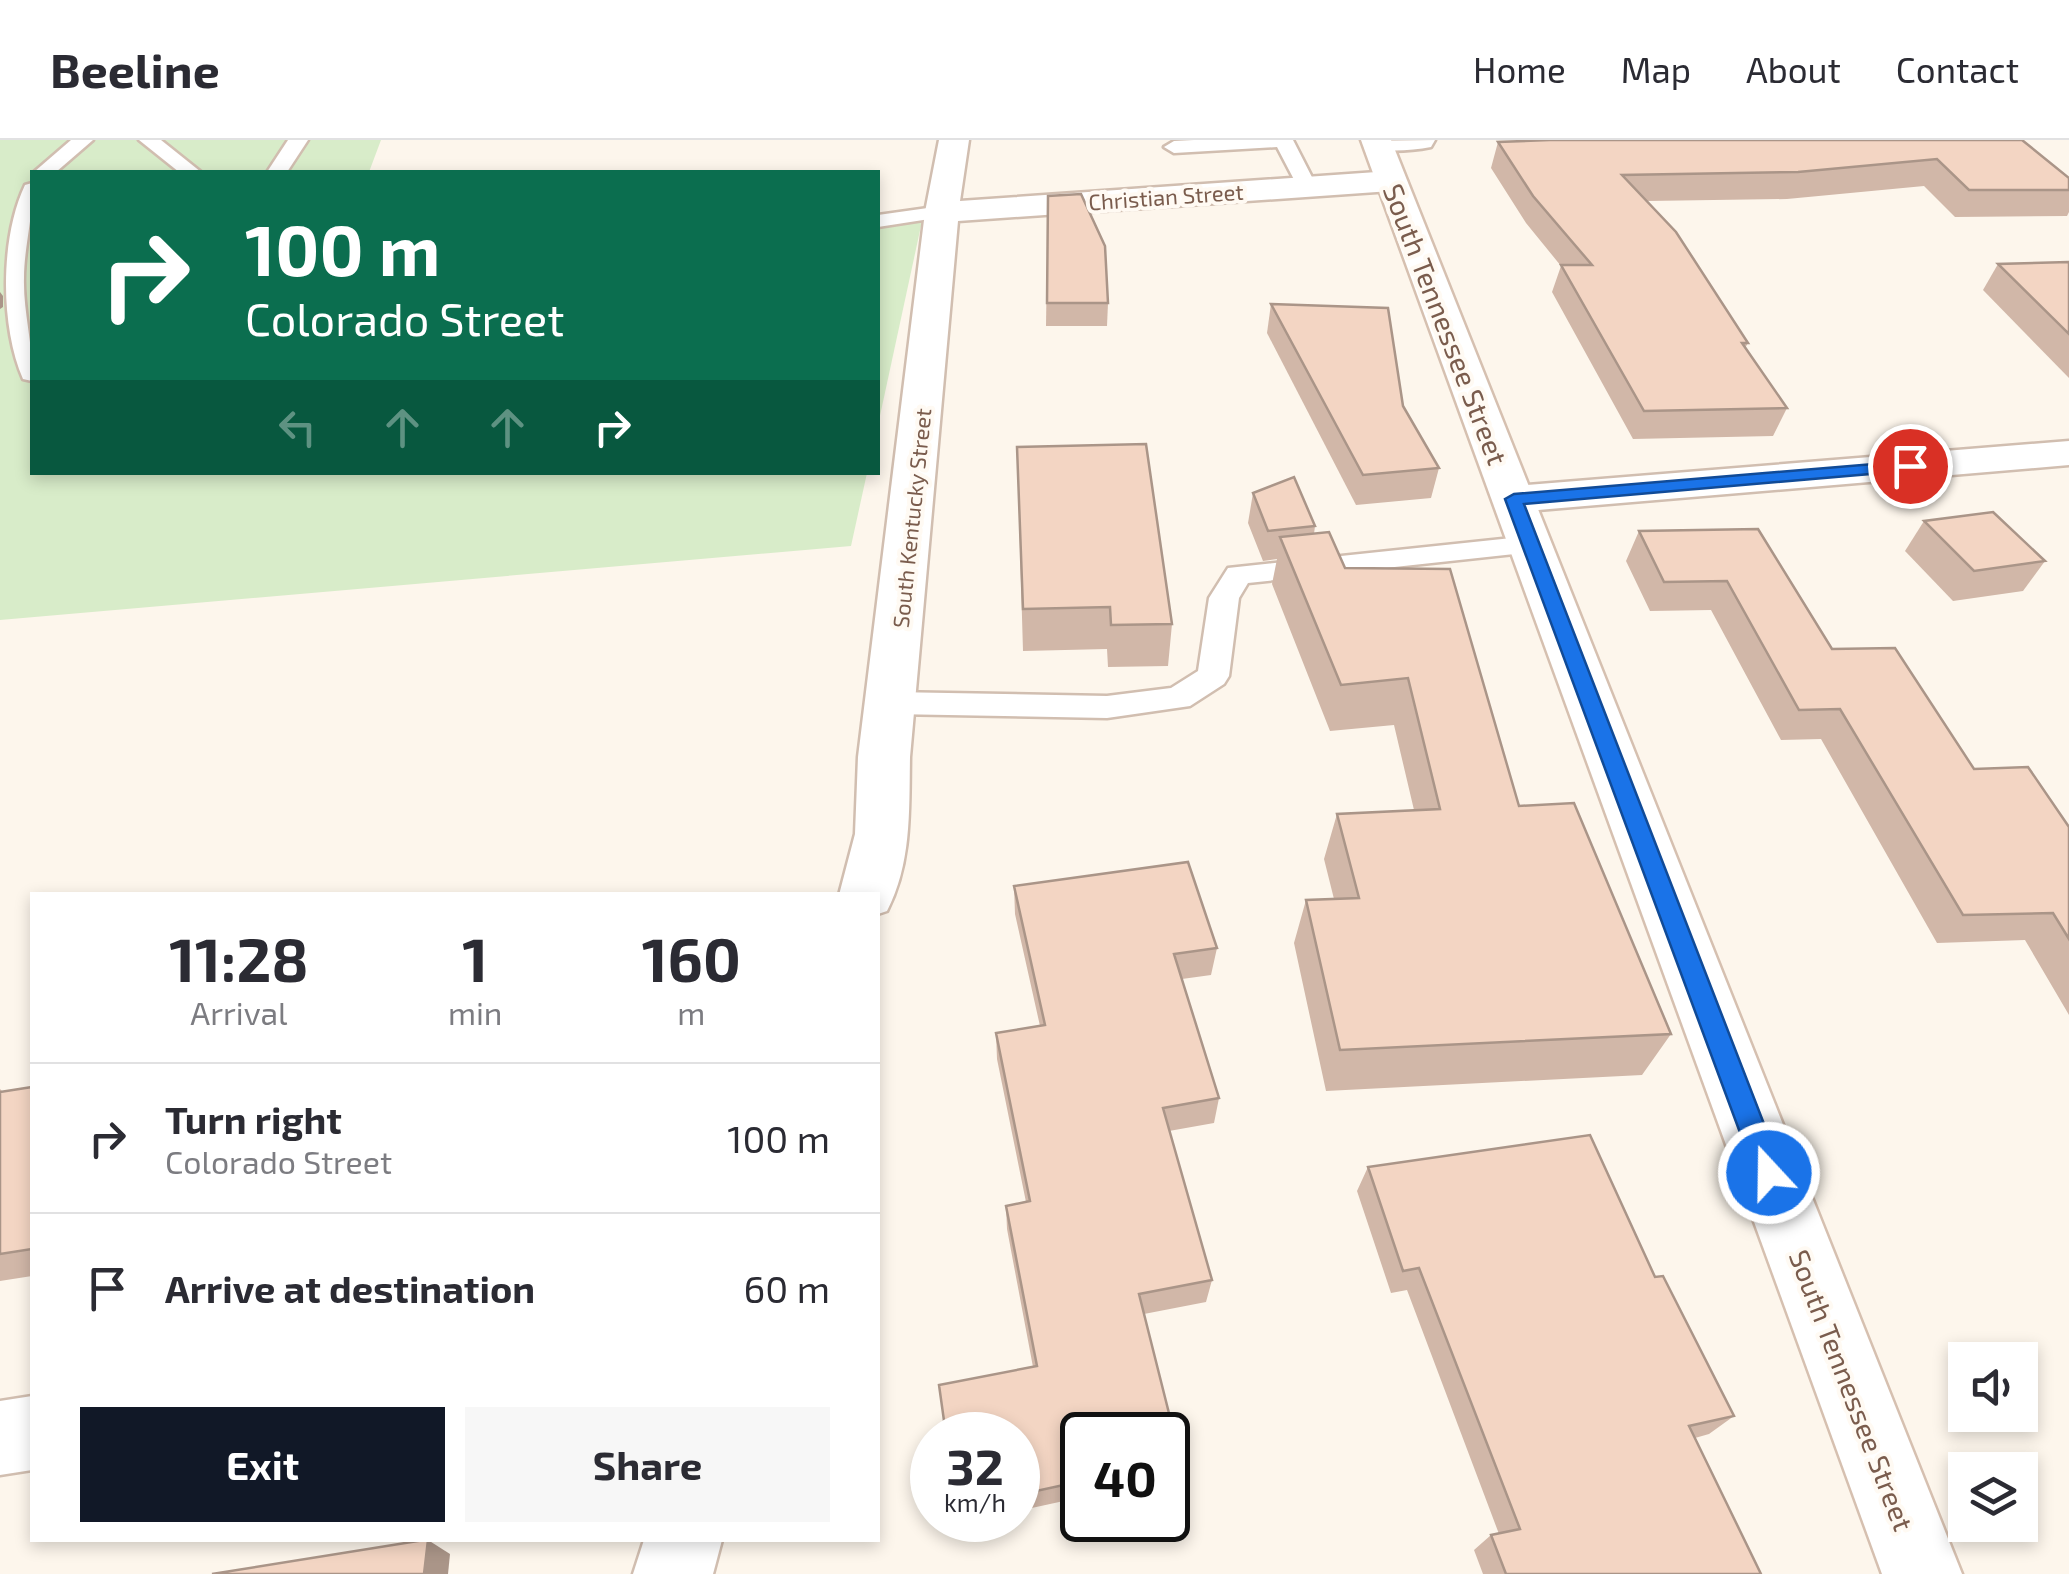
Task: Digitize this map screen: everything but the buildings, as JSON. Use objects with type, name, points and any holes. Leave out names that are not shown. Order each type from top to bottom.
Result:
[{"type":"street","name":"South Kentucky Street","points":[[868,892],[882,834],[884,757],[942,212],[954,140]]},
{"type":"street","name":"Christian Street","points":[[942,212],[1307,186],[1391,150]]},
{"type":"street","name":"South Tennessee Street","points":[[1391,150],[1522,522],[1922,1574]]},
{"type":"street","points":[[1522,522],[2069,453]]},
{"type":"street","points":[[0,1438],[30,1434]]},
{"type":"street","points":[[673,1574],[681,1542]]},
{"type":"lane","points":[[46,170],[83,140]]},
{"type":"lane","points":[[148,140],[188,170]]},
{"type":"lane","points":[[277,170],[298,140]]},
{"type":"lane","points":[[1174,147],[1284,141],[1307,186]]},
{"type":"lane","points":[[30,196],[19,232],[14,291],[18,332],[30,368]]},
{"type":"lane","points":[[880,222],[942,212]]},
{"type":"lane","points":[[892,702],[1106,707],[1179,698],[1213,676],[1224,598],[1238,575],[1522,522]]},
{"type":"green space","points":[[0,140],[381,140],[370,170],[30,170],[30,475],[867,475],[851,546],[0,620]]},
{"type":"green space","points":[[924,212],[880,416],[880,213]]},
{"type":"route","points":[[1769,1173],[1514,499],[1910,466]]}]
